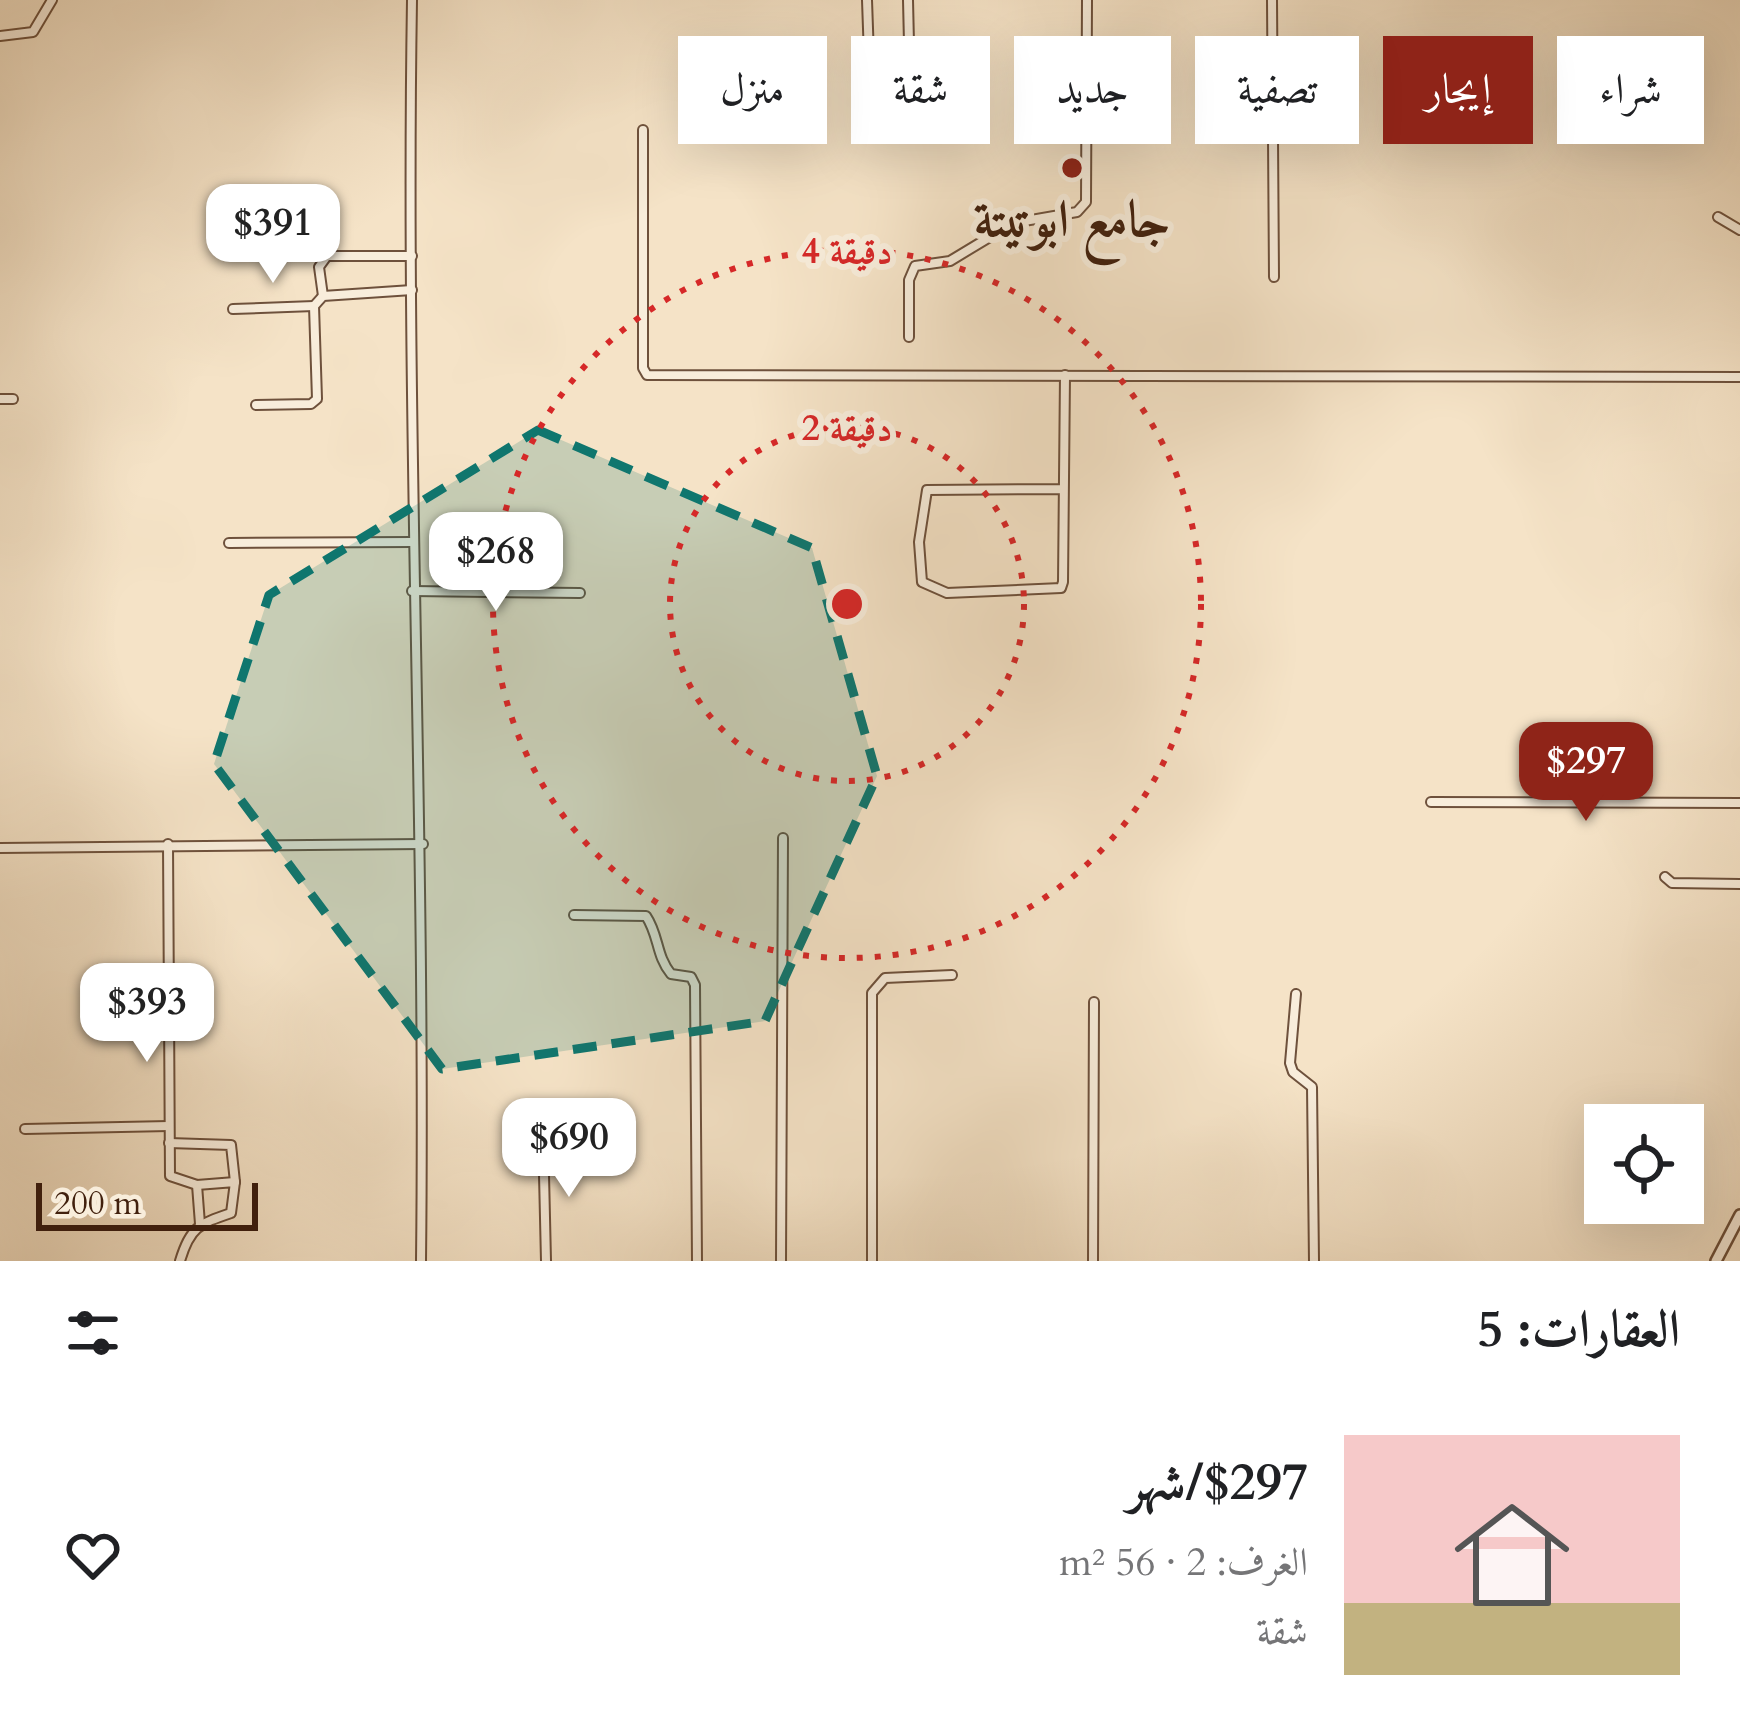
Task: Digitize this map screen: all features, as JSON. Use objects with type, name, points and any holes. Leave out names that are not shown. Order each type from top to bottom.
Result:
[{"type":"street","points":[[0,36],[33,32],[52,0]]},
{"type":"street","points":[[412,0],[412,591],[423,844],[421,1261]]},
{"type":"street","points":[[867,0],[868,36]]},
{"type":"street","points":[[908,0],[909,36]]},
{"type":"street","points":[[909,337],[909,280],[915,266],[950,261],[1013,223],[1077,212],[1086,202],[1087,0]]},
{"type":"street","points":[[1272,0],[1274,277]]},
{"type":"street","points":[[643,130],[643,368],[647,375],[1740,377]]},
{"type":"street","points":[[1718,217],[1740,230]]},
{"type":"street","points":[[323,296],[319,267],[327,256],[412,256]]},
{"type":"street","points":[[256,404],[311,404],[316,399],[314,306],[323,296],[412,290]]},
{"type":"street","points":[[233,309],[314,306]]},
{"type":"street","points":[[1063,489],[927,490],[919,542],[922,582],[947,593],[1061,588],[1063,489],[1065,375]]},
{"type":"street","points":[[0,399],[13,399]]},
{"type":"street","points":[[229,543],[413,542]]},
{"type":"street","points":[[412,591],[580,593]]},
{"type":"street","points":[[1431,802],[1740,803]]},
{"type":"street","points":[[781,1261],[783,838]]},
{"type":"street","points":[[168,844],[170,1176],[197,1185],[236,1182]]},
{"type":"street","points":[[0,848],[423,844]]},
{"type":"street","points":[[1665,877],[1672,883],[1740,884]]},
{"type":"street","points":[[574,914],[646,916],[658,931],[661,962],[671,974],[692,977],[695,985],[697,1261]]},
{"type":"street","points":[[872,1261],[872,994],[885,978],[952,975]]},
{"type":"street","points":[[1296,994],[1290,1063],[1292,1072],[1312,1087],[1314,1261]]},
{"type":"street","points":[[1093,1261],[1094,1002]]},
{"type":"street","points":[[546,1261],[542,1131],[574,1125]]},
{"type":"street","points":[[25,1129],[169,1126]]},
{"type":"street","points":[[169,1143],[231,1145],[236,1182],[231,1213],[190,1231],[181,1261]]},
{"type":"street","points":[[197,1185],[200,1224]]},
{"type":"street","points":[[1716,1261],[1740,1215]]},
{"type":"highlighted area","points":[[538,430],[812,548],[877,776],[765,1021],[442,1069],[214,764],[269,595]]},
{"type":"place","name":"جامع ابوتيتة","points":[[1072,168]]}]
